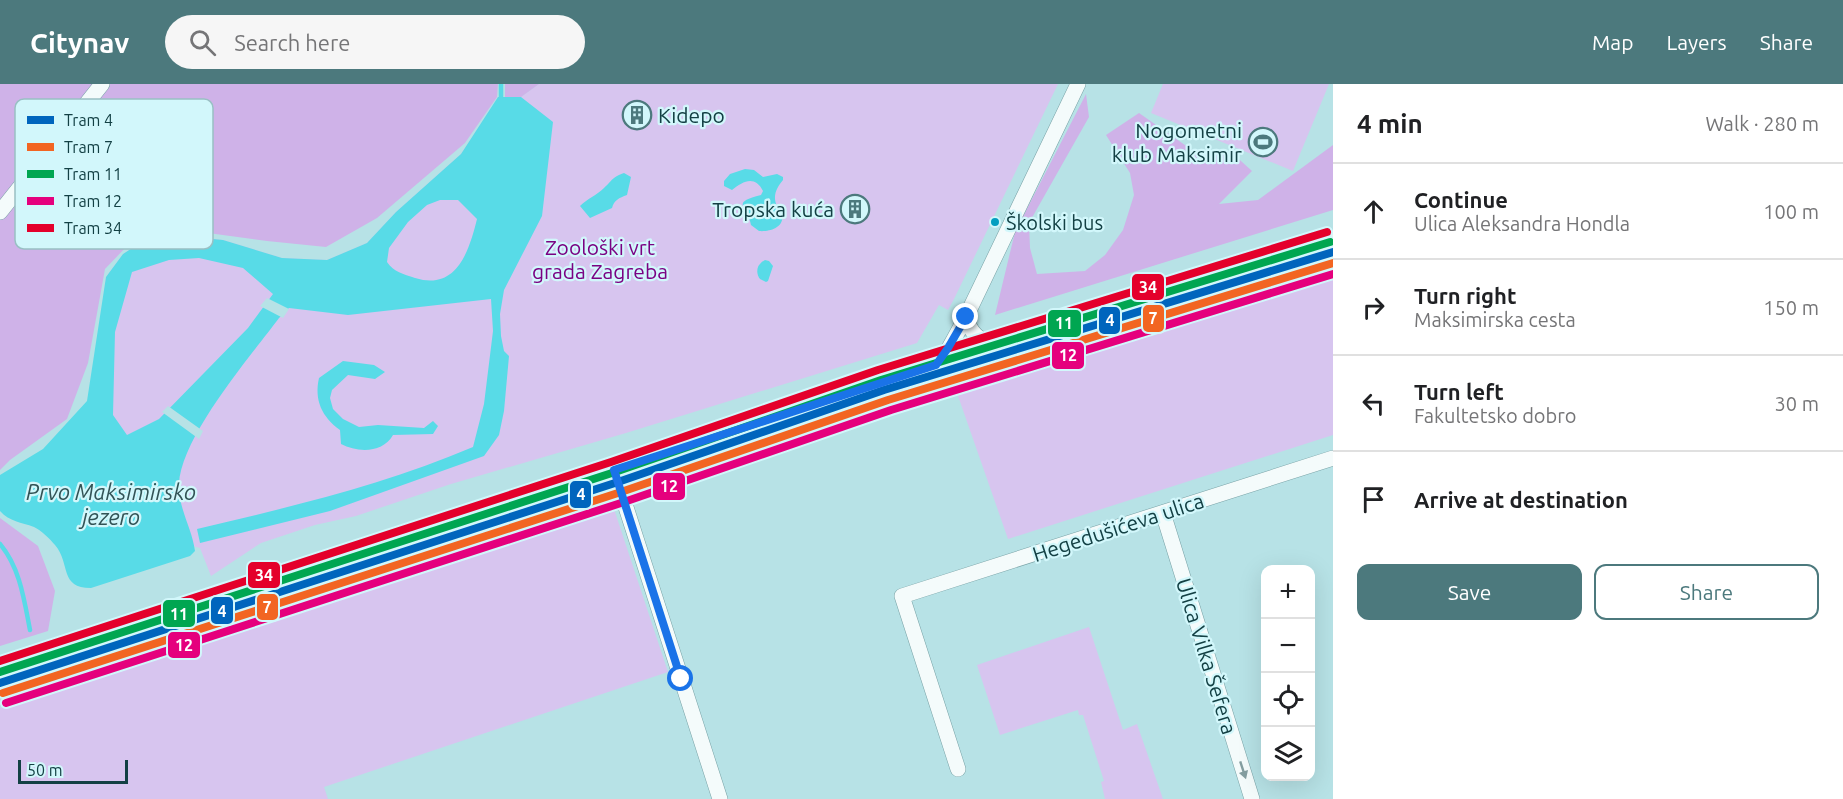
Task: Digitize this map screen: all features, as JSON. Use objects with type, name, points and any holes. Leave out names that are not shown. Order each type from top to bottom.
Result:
[{"type":"main road","points":[[0,670],[994,345],[1333,241]]},
{"type":"street","points":[[90,99],[102,84]]},
{"type":"street","points":[[936,365],[966,317],[1078,84]]},
{"type":"street","points":[[0,212],[15,193]]},
{"type":"street","points":[[966,317],[970,329],[979,339],[994,345]]},
{"type":"street","name":"Hegedušićeva ulica","points":[[958,769],[902,596],[1333,458]]},
{"type":"street","points":[[614,470],[720,799]]},
{"type":"street","name":"Ulica Vilka Šefera","points":[[1163,513],[1252,799]]},
{"type":"green space","name":"Zoološki vrt grada Zagreba","points":[[539,84],[1058,84],[954,299],[948,310],[939,305],[917,343],[626,433],[451,484],[356,516],[315,525],[261,543],[211,576],[200,548],[189,545],[98,424],[98,335],[106,277],[123,254],[131,249],[213,249],[213,239],[282,258],[327,260],[367,243],[396,212],[461,154],[498,97],[521,97]]},
{"type":"green space","name":"Nogometni klub Maksimir","points":[[1163,84],[1329,84],[1293,171],[1151,113]]},
{"type":"green space","points":[[1333,264],[1333,435],[1008,539],[957,393],[958,380]]},
{"type":"green space","points":[[610,497],[668,672],[324,787],[328,799],[0,799],[0,708],[92,680],[267,613]]},
{"type":"green space","points":[[1089,627],[1123,730],[1137,724],[1163,799],[1105,799],[1101,782],[1104,781],[1083,715],[1079,715],[1078,710],[1000,735],[977,665]]},
{"type":"shaded area","points":[[0,84],[498,84],[497,97],[465,143],[377,218],[326,247],[213,234],[213,99],[15,99],[15,249],[124,249],[105,269],[88,363],[67,419],[10,460],[0,470]]},
{"type":"shaded area","points":[[505,84],[539,84],[521,97],[505,98]]},
{"type":"shaded area","points":[[1086,94],[1089,117],[1029,223],[1030,248],[1037,274],[1085,271],[1105,255],[1123,230],[1134,195],[1130,173],[1106,135],[1139,113],[1192,150],[1231,152],[1252,171],[1219,204],[1258,200],[1333,145],[1333,210],[995,315],[1015,232]]},
{"type":"shaded area","points":[[0,518],[38,546],[55,591],[48,631],[0,646]]},
{"type":"water","name":"Prvo Maksimirsko jezero","points":[[498,97],[521,97],[553,122],[542,216],[504,290],[500,314],[501,336],[504,351],[509,356],[504,411],[499,435],[484,456],[330,511],[200,543],[197,529],[371,484],[473,447],[484,404],[493,331],[491,299],[348,315],[289,308],[235,375],[191,444],[179,484],[183,510],[195,551],[190,556],[91,588],[81,587],[70,579],[60,552],[48,537],[37,528],[12,520],[0,511],[0,475],[43,449],[87,401],[106,277],[123,254],[131,249],[213,249],[213,239],[282,258],[327,260],[367,243],[396,212],[461,154]],"holes":[[[440,200],[458,200],[477,219],[465,255],[451,273],[441,279],[429,281],[403,274],[387,262],[389,248],[408,222],[427,205]],[[199,258],[243,268],[273,294],[248,328],[159,419],[127,435],[113,415],[115,332],[132,272],[169,260]]]},
{"type":"water","points":[[745,169],[754,170],[763,177],[777,174],[783,177],[775,199],[782,212],[779,226],[767,231],[759,231],[751,225],[743,203],[761,195],[763,191],[756,183],[745,182],[732,190],[724,186],[724,181],[730,174]]},
{"type":"water","points":[[624,173],[631,177],[627,195],[617,200],[612,208],[590,218],[580,206],[615,177]]},
{"type":"water","points":[[765,260],[773,266],[766,282],[760,279],[757,271]]},
{"type":"water","points":[[343,361],[374,365],[385,372],[375,379],[348,375],[332,390],[330,398],[333,409],[343,419],[359,427],[378,425],[424,428],[433,421],[438,426],[433,434],[393,435],[383,445],[370,450],[355,449],[341,444],[340,430],[328,419],[321,407],[318,386],[319,378]]},
{"type":"pier","points":[[267,298],[289,309],[283,318],[260,306]]},
{"type":"pier","points":[[168,406],[203,431],[199,439],[162,412]]},
{"type":"waterway","points":[[501,84],[501,97]]},
{"type":"waterway","points":[[0,544],[17,574],[30,630]]},
{"type":"tram line","name":"34","points":[[0,661],[611,462],[878,370],[1327,232]]},
{"type":"tram line","name":"11","points":[[0,672],[615,472],[881,380],[1330,242]]},
{"type":"tram line","name":"4","points":[[0,683],[618,482],[884,390],[1333,252]]},
{"type":"tram line","name":"7","points":[[3,693],[621,492],[888,400],[1333,263]]},
{"type":"tram line","name":"12","points":[[6,703],[624,502],[891,410],[1333,274]]},
{"type":"place","name":"Kidepo","points":[[637,115]]},
{"type":"place","name":"Nogometni klub Maksimir","points":[[1263,142]]},
{"type":"place","name":"Tropska kuća","points":[[855,209]]},
{"type":"place","name":"Školski bus","points":[[995,222]]},
{"type":"route","points":[[681,679],[614,470],[936,365],[944,356],[966,317]]}]
